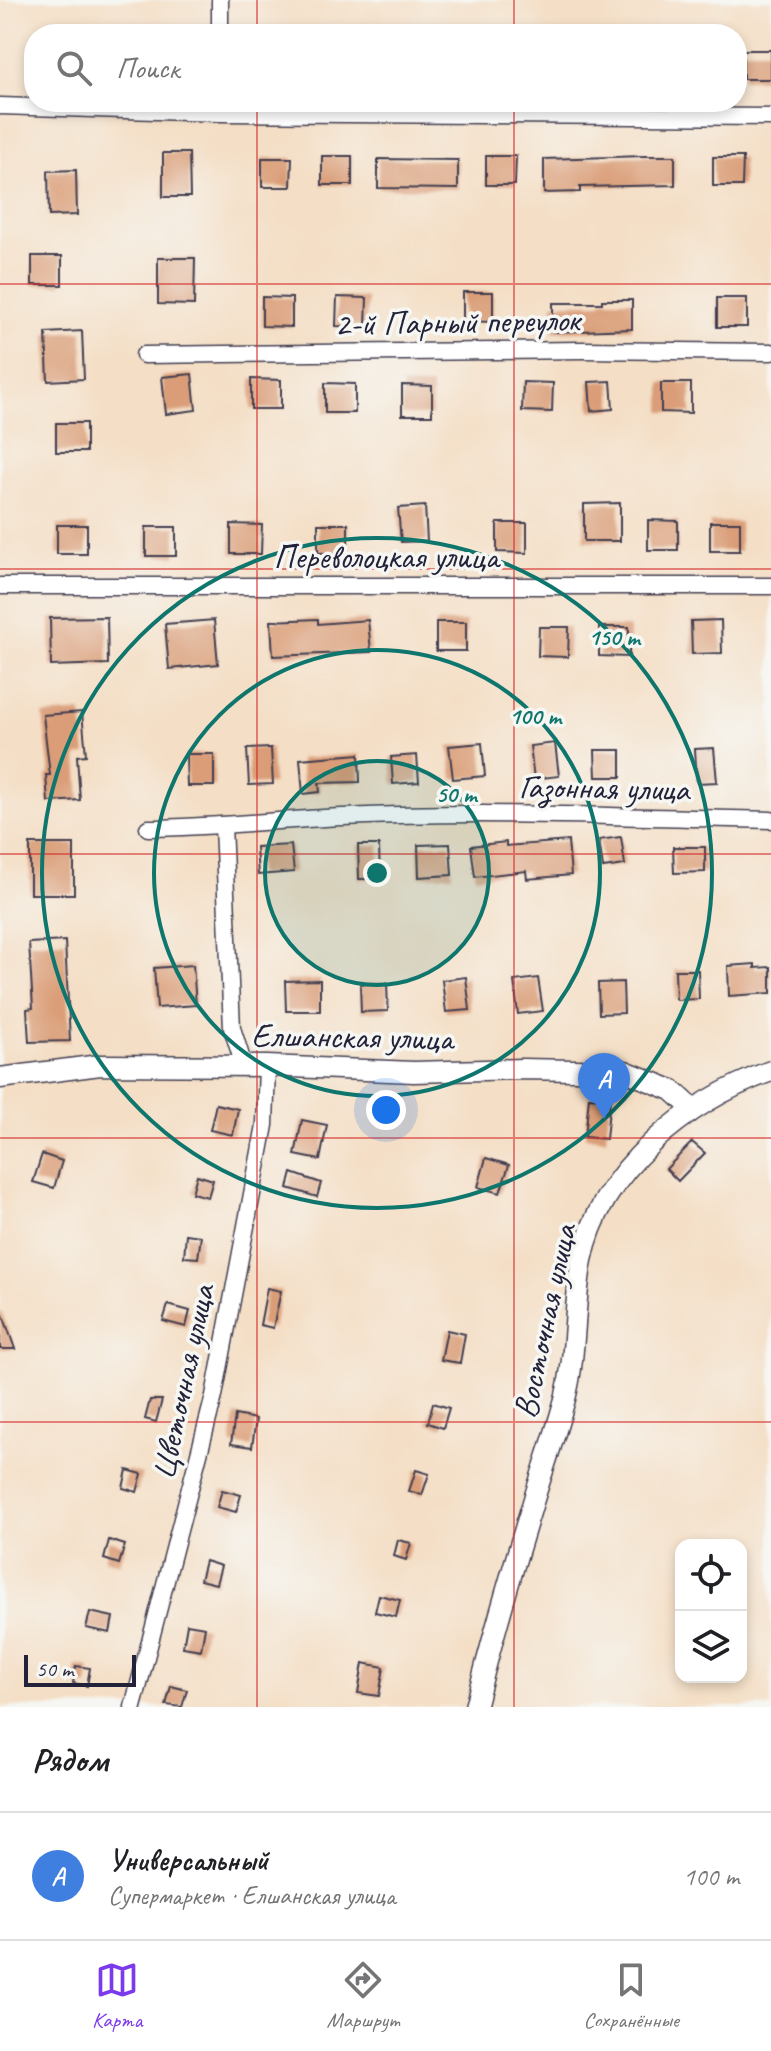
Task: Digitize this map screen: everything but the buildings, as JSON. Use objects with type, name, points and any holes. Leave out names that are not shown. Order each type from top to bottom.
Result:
[{"type":"street","points":[[220,0],[220,24]]},
{"type":"street","points":[[0,106],[24,106]]},
{"type":"street","points":[[464,112],[771,117]]},
{"type":"street","name":"2-й Парный переулок","points":[[144,355],[582,350],[771,352]]},
{"type":"street","name":"Переволоцкая улица","points":[[0,586],[771,586]]},
{"type":"street","name":"Газонная улица","points":[[148,828],[344,817],[453,815],[771,820]]},
{"type":"street","points":[[223,826],[232,1028],[244,1066]]},
{"type":"street","name":"Елшанская улица","points":[[0,1078],[100,1065],[267,1066],[414,1072],[522,1069],[625,1071],[672,1090],[693,1109]]},
{"type":"street","name":"Цветочная улица","points":[[133,1707],[214,1396],[265,1125],[267,1066]]},
{"type":"street","name":"Восточная улица","points":[[475,1707],[497,1622],[566,1396],[575,1344],[582,1257],[601,1207],[627,1171],[666,1129],[693,1109],[771,1071]]},
{"type":"place","name":"Универсальный","points":[[604,1119]]}]
